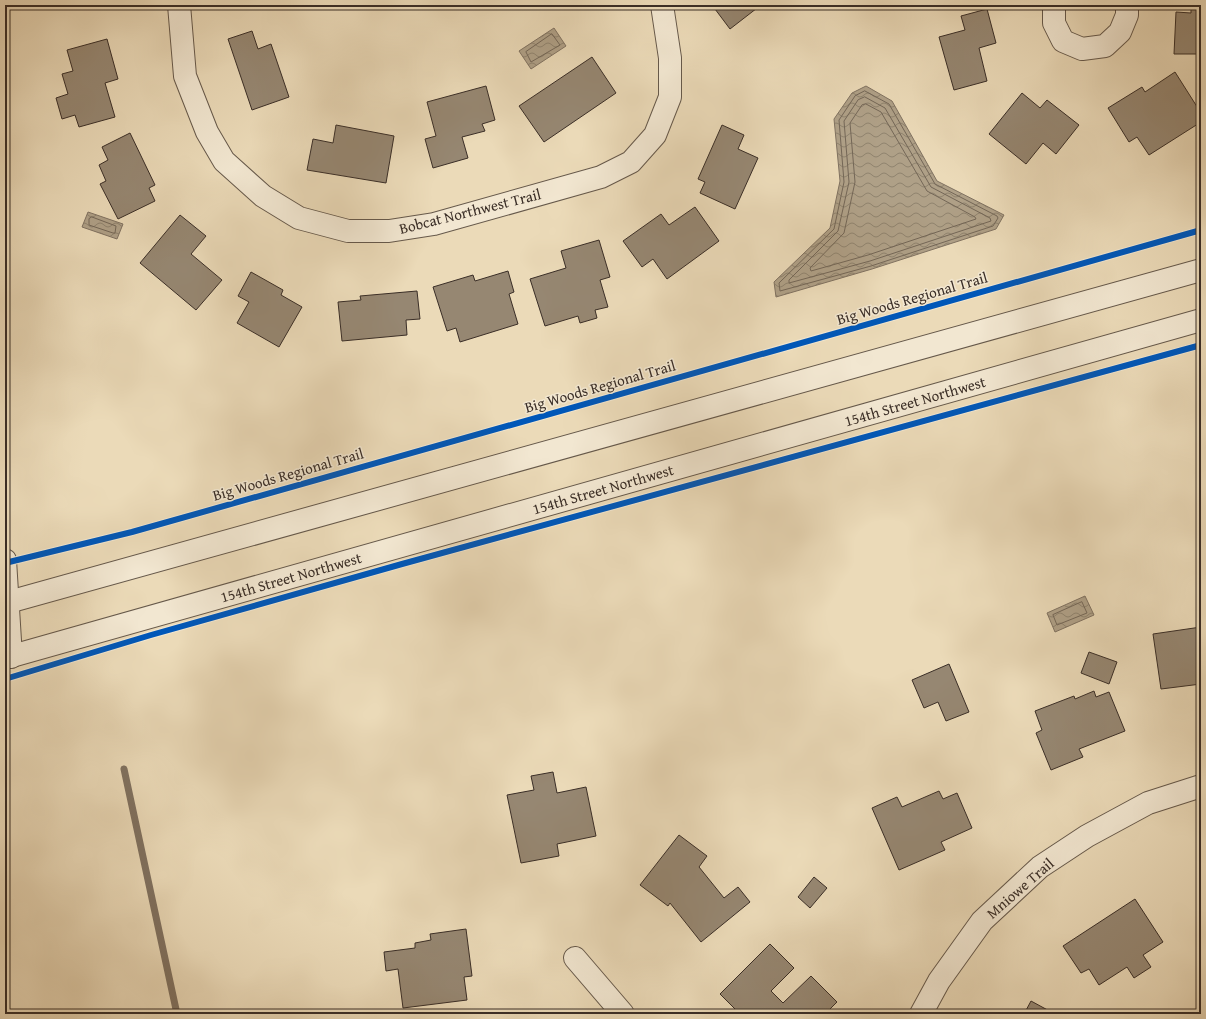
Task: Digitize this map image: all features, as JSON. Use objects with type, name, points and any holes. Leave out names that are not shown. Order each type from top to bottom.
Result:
[{"type":"street","name":"Bobcat Northwest Trail","points":[[179,5],[185,76],[207,132],[224,161],[263,196],[299,218],[348,231],[389,232],[434,224],[601,177],[631,162],[655,135],[670,97],[670,58],[662,5]]},
{"type":"street","points":[[1054,5],[1054,23],[1063,42],[1082,49],[1105,46],[1120,32],[1126,15],[1126,5]]},
{"type":"street","points":[[7,603],[1201,270]]},
{"type":"street","name":"154th Street Northwest","points":[[8,657],[1201,320]]},
{"type":"street","points":[[5,560],[8,657]]},
{"type":"street","name":"Mniowe Trail","points":[[921,1014],[939,981],[982,921],[1040,867],[1088,836],[1148,803],[1201,786]]},
{"type":"street","points":[[576,958],[623,1014]]},
{"type":"water","points":[[554,28],[566,46],[531,69],[519,51]]},
{"type":"water","points":[[866,86],[892,101],[937,181],[1004,215],[996,229],[872,269],[776,297],[774,282],[830,228],[840,181],[834,119],[852,93]]},
{"type":"water","points":[[88,212],[123,224],[117,239],[82,227]]},
{"type":"water","points":[[1085,596],[1094,615],[1055,632],[1047,613]]},
{"type":"building","points":[[712,5],[761,5],[730,29]]},
{"type":"building","points":[[1191,5],[1201,5],[1201,54],[1174,54],[1176,12],[1191,13]]},
{"type":"building","points":[[987,9],[996,43],[979,48],[987,81],[954,90],[939,37],[965,30],[961,16]]},
{"type":"building","points":[[252,31],[258,49],[271,44],[289,97],[252,110],[228,39]]},
{"type":"building","points":[[107,39],[118,79],[105,83],[115,117],[79,127],[75,115],[62,119],[56,98],[68,94],[62,74],[73,71],[67,50]]},
{"type":"building","points":[[592,57],[616,93],[544,142],[519,106]]},
{"type":"building","points":[[1175,72],[1201,113],[1201,122],[1149,155],[1137,137],[1129,142],[1108,108],[1142,87],[1145,92]]},
{"type":"building","points":[[486,86],[495,120],[482,124],[485,131],[462,137],[468,158],[433,168],[425,139],[436,136],[427,102]]},
{"type":"building","points":[[1022,93],[1040,108],[1047,100],[1079,125],[1056,154],[1043,143],[1026,164],[989,134]]},
{"type":"building","points":[[336,125],[394,136],[386,183],[307,170],[313,139],[333,143]]},
{"type":"building","points":[[722,125],[744,135],[738,149],[758,158],[735,209],[700,193],[705,182],[698,179]]},
{"type":"building","points":[[130,133],[155,185],[149,188],[155,201],[118,219],[100,184],[106,181],[99,165],[108,160],[102,147]]},
{"type":"building","points":[[695,207],[719,241],[667,279],[653,259],[642,267],[623,241],[661,214],[669,225]]},
{"type":"building","points":[[180,215],[206,236],[191,254],[222,280],[196,310],[140,263]]},
{"type":"building","points":[[599,240],[610,277],[600,280],[608,307],[595,310],[597,318],[580,323],[578,316],[545,326],[530,279],[566,268],[561,251]]},
{"type":"building","points":[[508,271],[514,292],[509,294],[518,324],[460,342],[456,328],[447,331],[433,287],[473,275],[475,281]]},
{"type":"building","points":[[251,272],[283,290],[281,295],[302,307],[279,347],[237,323],[249,302],[238,296]]},
{"type":"building","points":[[417,291],[420,319],[406,320],[407,335],[342,341],[338,302],[361,300],[360,296]]},
{"type":"building","points":[[1201,627],[1201,684],[1161,689],[1153,634]]},
{"type":"building","points":[[1089,652],[1117,662],[1109,684],[1081,673]]},
{"type":"building","points":[[949,664],[969,712],[946,721],[938,702],[924,708],[912,680]]},
{"type":"building","points":[[1094,691],[1096,697],[1109,692],[1125,731],[1079,749],[1083,757],[1051,770],[1036,733],[1042,730],[1035,711],[1074,696],[1075,699]]},
{"type":"building","points":[[553,772],[557,793],[586,787],[596,836],[557,844],[559,856],[521,863],[507,795],[534,790],[531,776]]},
{"type":"building","points":[[939,791],[943,799],[957,793],[972,828],[941,842],[945,850],[899,870],[872,808],[897,797],[902,807]]},
{"type":"building","points":[[679,835],[707,856],[699,867],[724,898],[738,887],[750,902],[701,942],[670,903],[668,906],[640,885]]},
{"type":"building","points":[[814,877],[827,888],[810,908],[798,897]]},
{"type":"building","points":[[1135,899],[1163,942],[1143,955],[1151,967],[1134,978],[1127,967],[1099,985],[1089,969],[1081,973],[1063,946]]},
{"type":"building","points":[[466,929],[472,976],[464,977],[467,1000],[403,1008],[398,969],[386,971],[384,952],[415,948],[415,943],[431,940],[430,934]]},
{"type":"building","points":[[770,944],[794,968],[771,991],[783,1003],[811,976],[837,1002],[825,1014],[740,1014],[720,994]]},
{"type":"building","points":[[1031,1001],[1055,1014],[1024,1014]]},
{"type":"waterway","points":[[124,769],[177,1014]]},
{"type":"cycle path","name":"Big Woods Regional Trail","points":[[5,563],[132,532],[1201,230]]},
{"type":"cycle path","points":[[5,679],[151,635],[402,564],[1201,345]]}]
